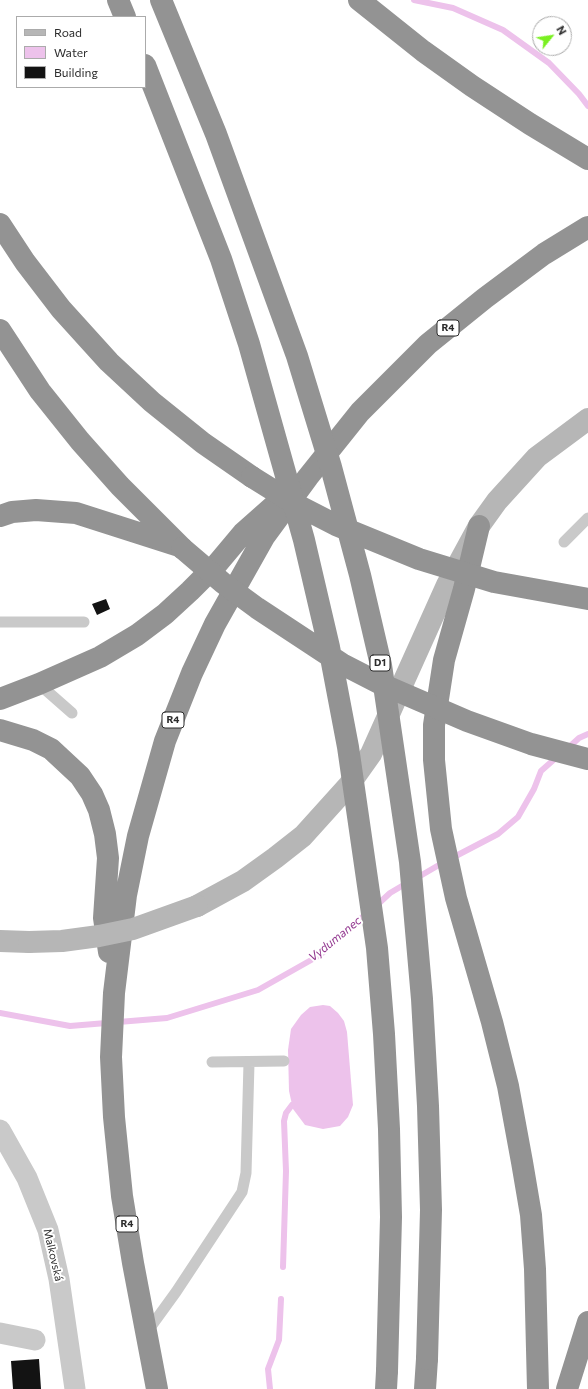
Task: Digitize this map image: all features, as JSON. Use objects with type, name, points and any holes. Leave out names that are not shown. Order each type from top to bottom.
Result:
[{"type":"highway","points":[[118,0],[125,16]]},
{"type":"highway","name":"D1","points":[[161,0],[216,134],[297,356],[331,467],[360,574],[380,665],[410,862],[422,998],[428,1106],[431,1210],[425,1389]]},
{"type":"highway","points":[[359,0],[423,51],[472,86],[530,124],[588,159]]},
{"type":"highway","points":[[146,68],[221,259],[249,344],[304,540],[329,647],[348,747],[377,948],[384,1042],[389,1129],[391,1218],[387,1380]]},
{"type":"highway","points":[[0,224],[25,262],[61,309],[109,362],[152,402],[203,443],[252,477],[336,525],[419,559],[494,582],[588,599]]},
{"type":"highway","name":"R4","points":[[157,1389],[122,1196],[114,1117],[111,1056],[114,993],[126,894],[138,836],[165,741],[192,673],[215,624],[264,537],[308,476],[360,412],[428,344],[485,298],[544,254],[588,227]]},
{"type":"highway","points":[[0,330],[40,391],[80,441],[120,486],[182,548],[223,583],[342,664],[379,683],[467,721],[531,744],[588,759]]},
{"type":"highway","points":[[0,699],[39,684],[100,657],[137,635],[165,614],[217,564],[243,533],[308,476]]},
{"type":"highway","points":[[0,516],[12,512],[36,510],[76,513],[182,548]]},
{"type":"highway","points":[[479,526],[464,589],[444,660],[434,725],[434,760],[441,829],[456,898],[492,1022],[508,1086],[531,1216],[535,1269],[538,1389]]},
{"type":"highway","points":[[0,730],[33,740],[51,749],[80,776],[99,810],[105,834],[108,858],[104,918],[114,993]]},
{"type":"highway","points":[[567,1389],[588,1322]]},
{"type":"main road","points":[[0,940],[29,942],[62,941],[120,932],[156,922],[197,906],[243,881],[303,836],[349,785],[371,754],[447,585],[479,526],[497,501],[537,457],[588,419]]},
{"type":"street","name":"Malkovská","points":[[0,1130],[27,1178],[48,1230],[59,1278],[75,1389]]},
{"type":"street","points":[[0,1333],[35,1340]]},
{"type":"lane","points":[[564,542],[588,518]]},
{"type":"lane","points":[[0,622],[84,622]]},
{"type":"lane","points":[[39,684],[72,713]]},
{"type":"lane","points":[[212,1062],[249,1063],[284,1061]]},
{"type":"lane","points":[[146,1333],[176,1292],[242,1192],[246,1173],[249,1063]]},
{"type":"water","points":[[323,1005],[330,1006],[344,1021],[347,1032],[353,1105],[348,1117],[340,1126],[323,1129],[305,1125],[293,1109],[289,1091],[288,1050],[291,1029],[301,1015],[310,1007]]},
{"type":"building","points":[[106,599],[110,609],[97,615],[92,604]]},
{"type":"building","points":[[39,1359],[41,1389],[13,1389],[11,1361]]},
{"type":"waterway","points":[[414,0],[453,8],[503,30],[549,63],[579,94],[588,106]]},
{"type":"waterway","name":"Vydumanec","points":[[567,749],[579,738],[588,734]]},
{"type":"waterway","name":"Vydumanec","points":[[452,858],[498,834],[518,817],[534,789],[541,771],[558,756]]},
{"type":"waterway","name":"Vydumanec","points":[[415,879],[444,862]]},
{"type":"waterway","name":"Vydumanec","points":[[376,906],[390,893],[407,883]]},
{"type":"waterway","name":"Vydumanec","points":[[0,1013],[70,1026],[167,1018],[258,990],[320,955],[367,913]]},
{"type":"waterway","points":[[283,1267],[286,1171],[284,1121],[286,1113],[292,1105]]},
{"type":"waterway","points":[[270,1389],[268,1369],[279,1340],[281,1299]]}]
